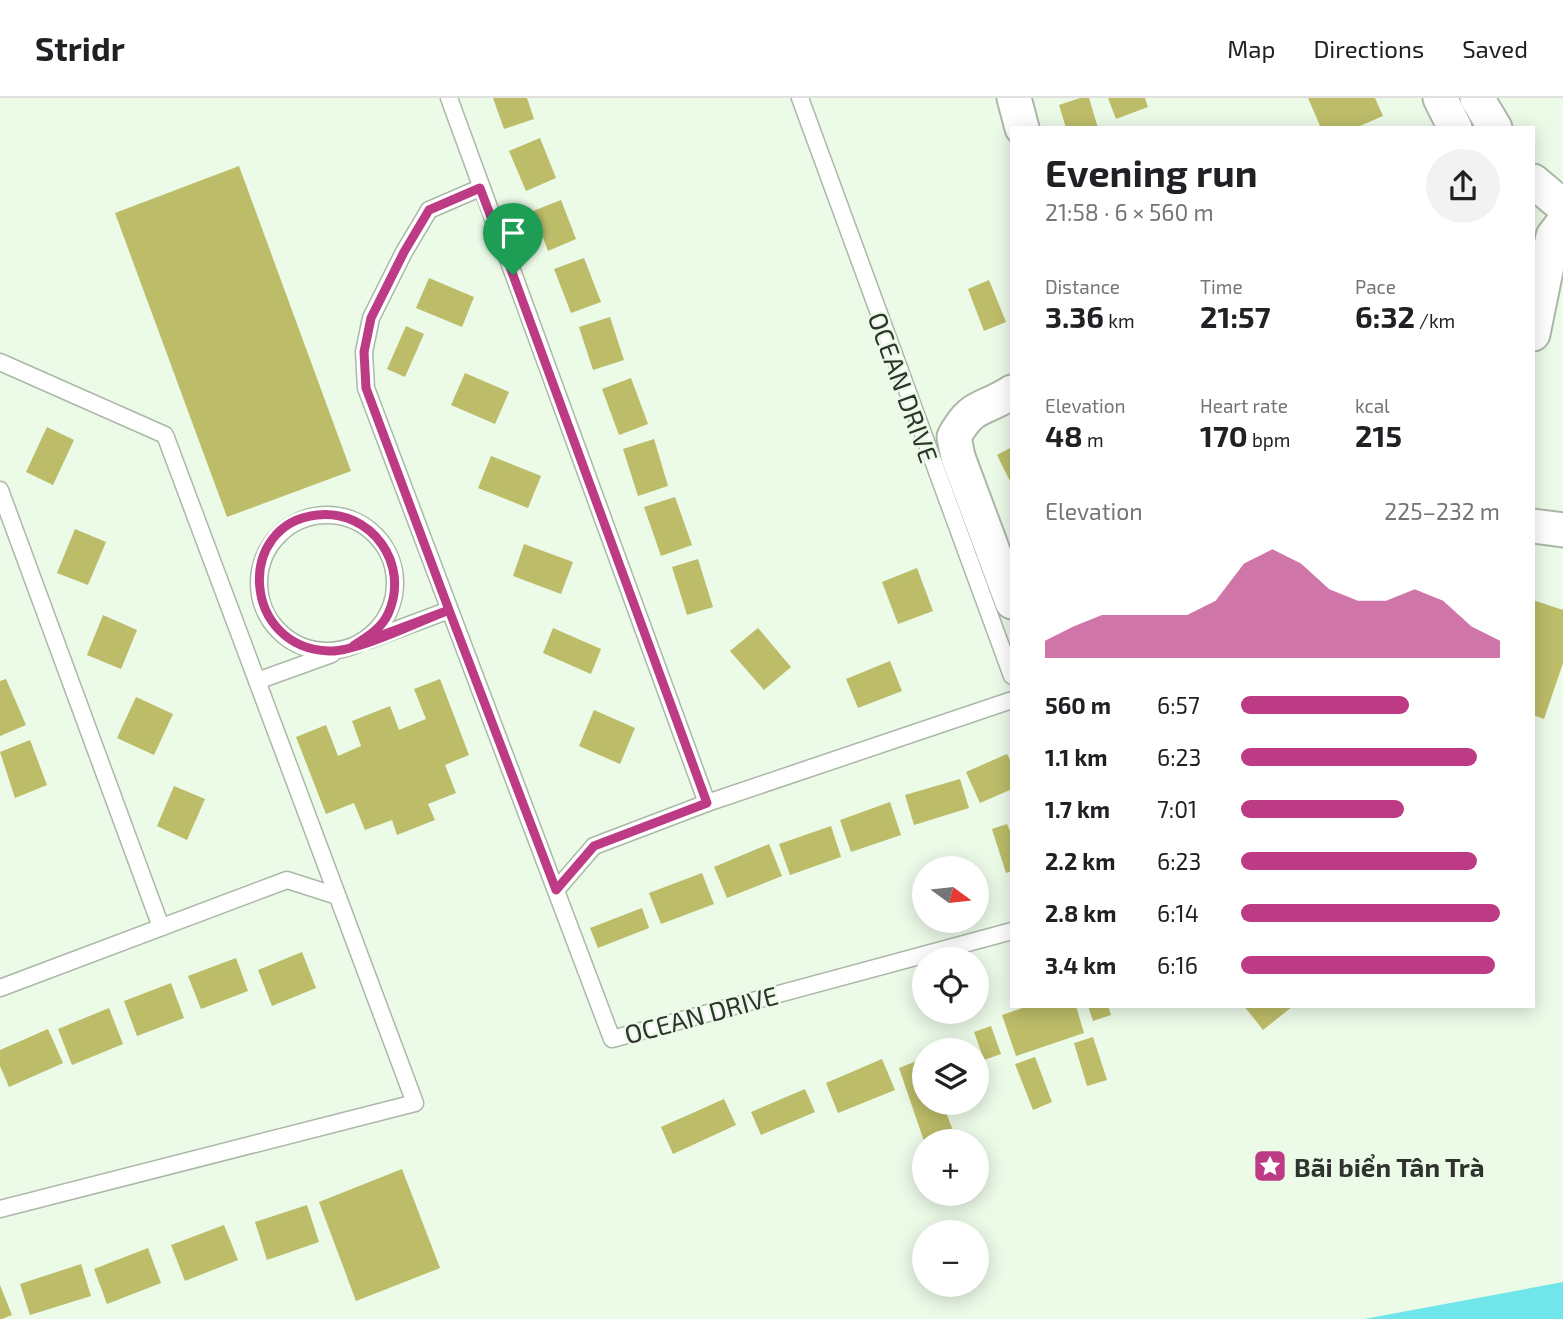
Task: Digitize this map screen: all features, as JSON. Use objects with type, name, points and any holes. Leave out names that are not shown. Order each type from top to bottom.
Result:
[{"type":"street","points":[[1014,98],[1021,126]]},
{"type":"street","points":[[1440,98],[1454,126]]},
{"type":"street","points":[[1477,98],[1494,126]]},
{"type":"street","points":[[1535,185],[1555,225],[1535,324]]},
{"type":"street","name":"OCEAN DRIVE","points":[[1008,593],[958,457],[954,437],[964,419],[976,408],[1010,393]]},
{"type":"street","points":[[1535,526],[1563,530]]},
{"type":"lane","points":[[449,98],[707,803]]},
{"type":"lane","name":"OCEAN DRIVE","points":[[800,98],[1010,671]]},
{"type":"lane","name":"OCEAN DRIVE","points":[[480,188],[429,210],[384,287],[371,318],[364,352],[366,388],[612,1038],[1010,932]]},
{"type":"lane","points":[[0,362],[165,435],[415,1103],[0,1209]]},
{"type":"lane","points":[[0,490],[161,927]]},
{"type":"lane","points":[[330,514],[353,519],[372,531],[386,549],[394,570],[394,593],[387,615],[373,634],[353,646],[332,651],[300,645],[273,626],[262,606],[258,584],[261,562],[272,542],[288,526],[308,516],[330,514]]},
{"type":"lane","points":[[257,681],[449,610]]},
{"type":"lane","points":[[556,890],[594,846],[707,803],[1010,701]]},
{"type":"lane","points":[[0,988],[287,880],[337,896]]},
{"type":"water","points":[[1563,1282],[1563,1319],[1364,1319]]},
{"type":"building","points":[[493,98],[527,98],[534,119],[504,129]]},
{"type":"building","points":[[1089,98],[1097,126],[1065,126],[1059,105]]},
{"type":"building","points":[[1108,98],[1145,98],[1148,107],[1116,119]]},
{"type":"building","points":[[1308,98],[1375,98],[1383,116],[1360,126],[1320,126]]},
{"type":"building","points":[[540,138],[556,178],[526,191],[509,151]]},
{"type":"building","points":[[239,166],[351,471],[227,517],[115,213]]},
{"type":"building","points":[[561,200],[576,239],[548,251],[533,211]]},
{"type":"building","points":[[584,258],[601,302],[571,313],[554,269]]},
{"type":"building","points":[[429,278],[474,297],[462,327],[416,308]]},
{"type":"building","points":[[989,280],[1006,322],[984,331],[968,289]]},
{"type":"building","points":[[610,317],[624,360],[593,370],[579,327]]},
{"type":"building","points":[[406,326],[424,334],[405,377],[387,369]]},
{"type":"building","points":[[465,373],[509,392],[495,424],[451,405]]},
{"type":"building","points":[[631,378],[648,424],[619,435],[602,389]]},
{"type":"building","points":[[47,427],[74,440],[53,485],[26,472]]},
{"type":"building","points":[[654,439],[668,486],[638,496],[623,449]]},
{"type":"building","points":[[1010,448],[1010,481],[997,455]]},
{"type":"building","points":[[491,456],[541,476],[528,508],[478,488]]},
{"type":"building","points":[[675,497],[692,545],[661,556],[644,507]]},
{"type":"building","points":[[75,529],[106,542],[88,585],[57,573]]},
{"type":"building","points":[[524,544],[573,562],[561,594],[513,576]]},
{"type":"building","points":[[698,559],[713,607],[687,615],[672,567]]},
{"type":"building","points":[[917,568],[933,611],[898,624],[882,582]]},
{"type":"building","points":[[1535,601],[1563,610],[1563,663],[1544,719],[1535,716]]},
{"type":"building","points":[[103,615],[137,630],[121,669],[87,655]]},
{"type":"building","points":[[553,628],[601,649],[591,674],[543,653]]},
{"type":"building","points":[[758,628],[791,667],[764,690],[730,651]]},
{"type":"building","points":[[890,661],[902,691],[858,708],[846,679]]},
{"type":"building","points":[[6,679],[26,725],[0,736],[0,681]]},
{"type":"building","points":[[440,679],[469,755],[445,765],[456,793],[428,804],[435,820],[397,835],[392,820],[365,830],[354,803],[326,814],[296,737],[326,725],[338,756],[361,746],[352,721],[390,706],[399,730],[426,719],[414,689]]},
{"type":"building","points":[[136,697],[173,714],[154,755],[117,738]]},
{"type":"building","points":[[594,710],[635,728],[620,764],[579,746]]},
{"type":"building","points":[[30,740],[47,785],[15,798],[0,752]]},
{"type":"building","points":[[1007,754],[1010,760],[1010,790],[980,803],[966,772]]},
{"type":"building","points":[[960,779],[969,808],[914,825],[905,795]]},
{"type":"building","points":[[174,786],[205,799],[187,840],[157,826]]},
{"type":"building","points":[[890,802],[901,835],[851,852],[840,820]]},
{"type":"building","points":[[1007,824],[1010,831],[1010,872],[1006,873],[992,829]]},
{"type":"building","points":[[831,826],[841,857],[790,875],[779,844]]},
{"type":"building","points":[[769,844],[782,876],[727,898],[714,867]]},
{"type":"building","points":[[702,873],[714,904],[661,924],[649,893]]},
{"type":"building","points":[[642,908],[649,928],[598,948],[590,928]]},
{"type":"building","points":[[302,952],[316,988],[272,1006],[258,970]]},
{"type":"building","points":[[236,958],[248,991],[201,1009],[188,976]]},
{"type":"building","points":[[171,983],[184,1018],[137,1036],[124,1001]]},
{"type":"building","points":[[109,1008],[123,1044],[72,1065],[58,1029]]},
{"type":"building","points":[[1022,1008],[1077,1008],[1084,1033],[1016,1056],[1002,1015]]},
{"type":"building","points":[[1089,1008],[1109,1008],[1111,1015],[1093,1021]]},
{"type":"building","points":[[1246,1008],[1290,1008],[1263,1030]]},
{"type":"building","points":[[991,1026],[1001,1054],[989,1058],[989,1038],[976,1038],[974,1032]]},
{"type":"building","points":[[48,1029],[63,1063],[9,1087],[0,1066],[0,1050]]},
{"type":"building","points":[[1093,1037],[1107,1080],[1087,1086],[1074,1043]]},
{"type":"building","points":[[1035,1057],[1052,1102],[1033,1110],[1015,1064]]},
{"type":"building","points":[[882,1059],[895,1090],[838,1113],[826,1083]]},
{"type":"building","points":[[912,1063],[912,1106],[899,1068]]},
{"type":"building","points":[[805,1089],[815,1112],[761,1135],[751,1112]]},
{"type":"building","points":[[724,1099],[736,1125],[673,1154],[661,1127]]},
{"type":"building","points":[[915,1115],[947,1115],[952,1129],[920,1129]]},
{"type":"building","points":[[402,1169],[440,1268],[356,1301],[319,1202]]},
{"type":"building","points":[[307,1205],[319,1242],[267,1260],[255,1222]]},
{"type":"building","points":[[224,1225],[238,1260],[185,1281],[171,1245]]},
{"type":"building","points":[[148,1248],[161,1283],[107,1304],[94,1269]]},
{"type":"building","points":[[81,1264],[91,1296],[30,1315],[20,1284]]},
{"type":"building","points":[[0,1285],[12,1315],[2,1319],[0,1319]]},
{"type":"place","name":"Bãi biển Tân Trà","points":[[1270,1166]]},
{"type":"route","points":[[513,275],[480,188],[429,210],[384,287],[371,318],[364,352],[366,388],[449,610],[353,646],[332,651],[310,649],[289,640],[273,626],[262,606],[258,584],[261,562],[272,542],[288,526],[308,516],[330,514],[353,519],[372,531],[386,549],[394,570],[394,593],[387,615],[373,634],[353,646],[449,610],[556,890],[594,846],[707,803],[513,275]]}]
